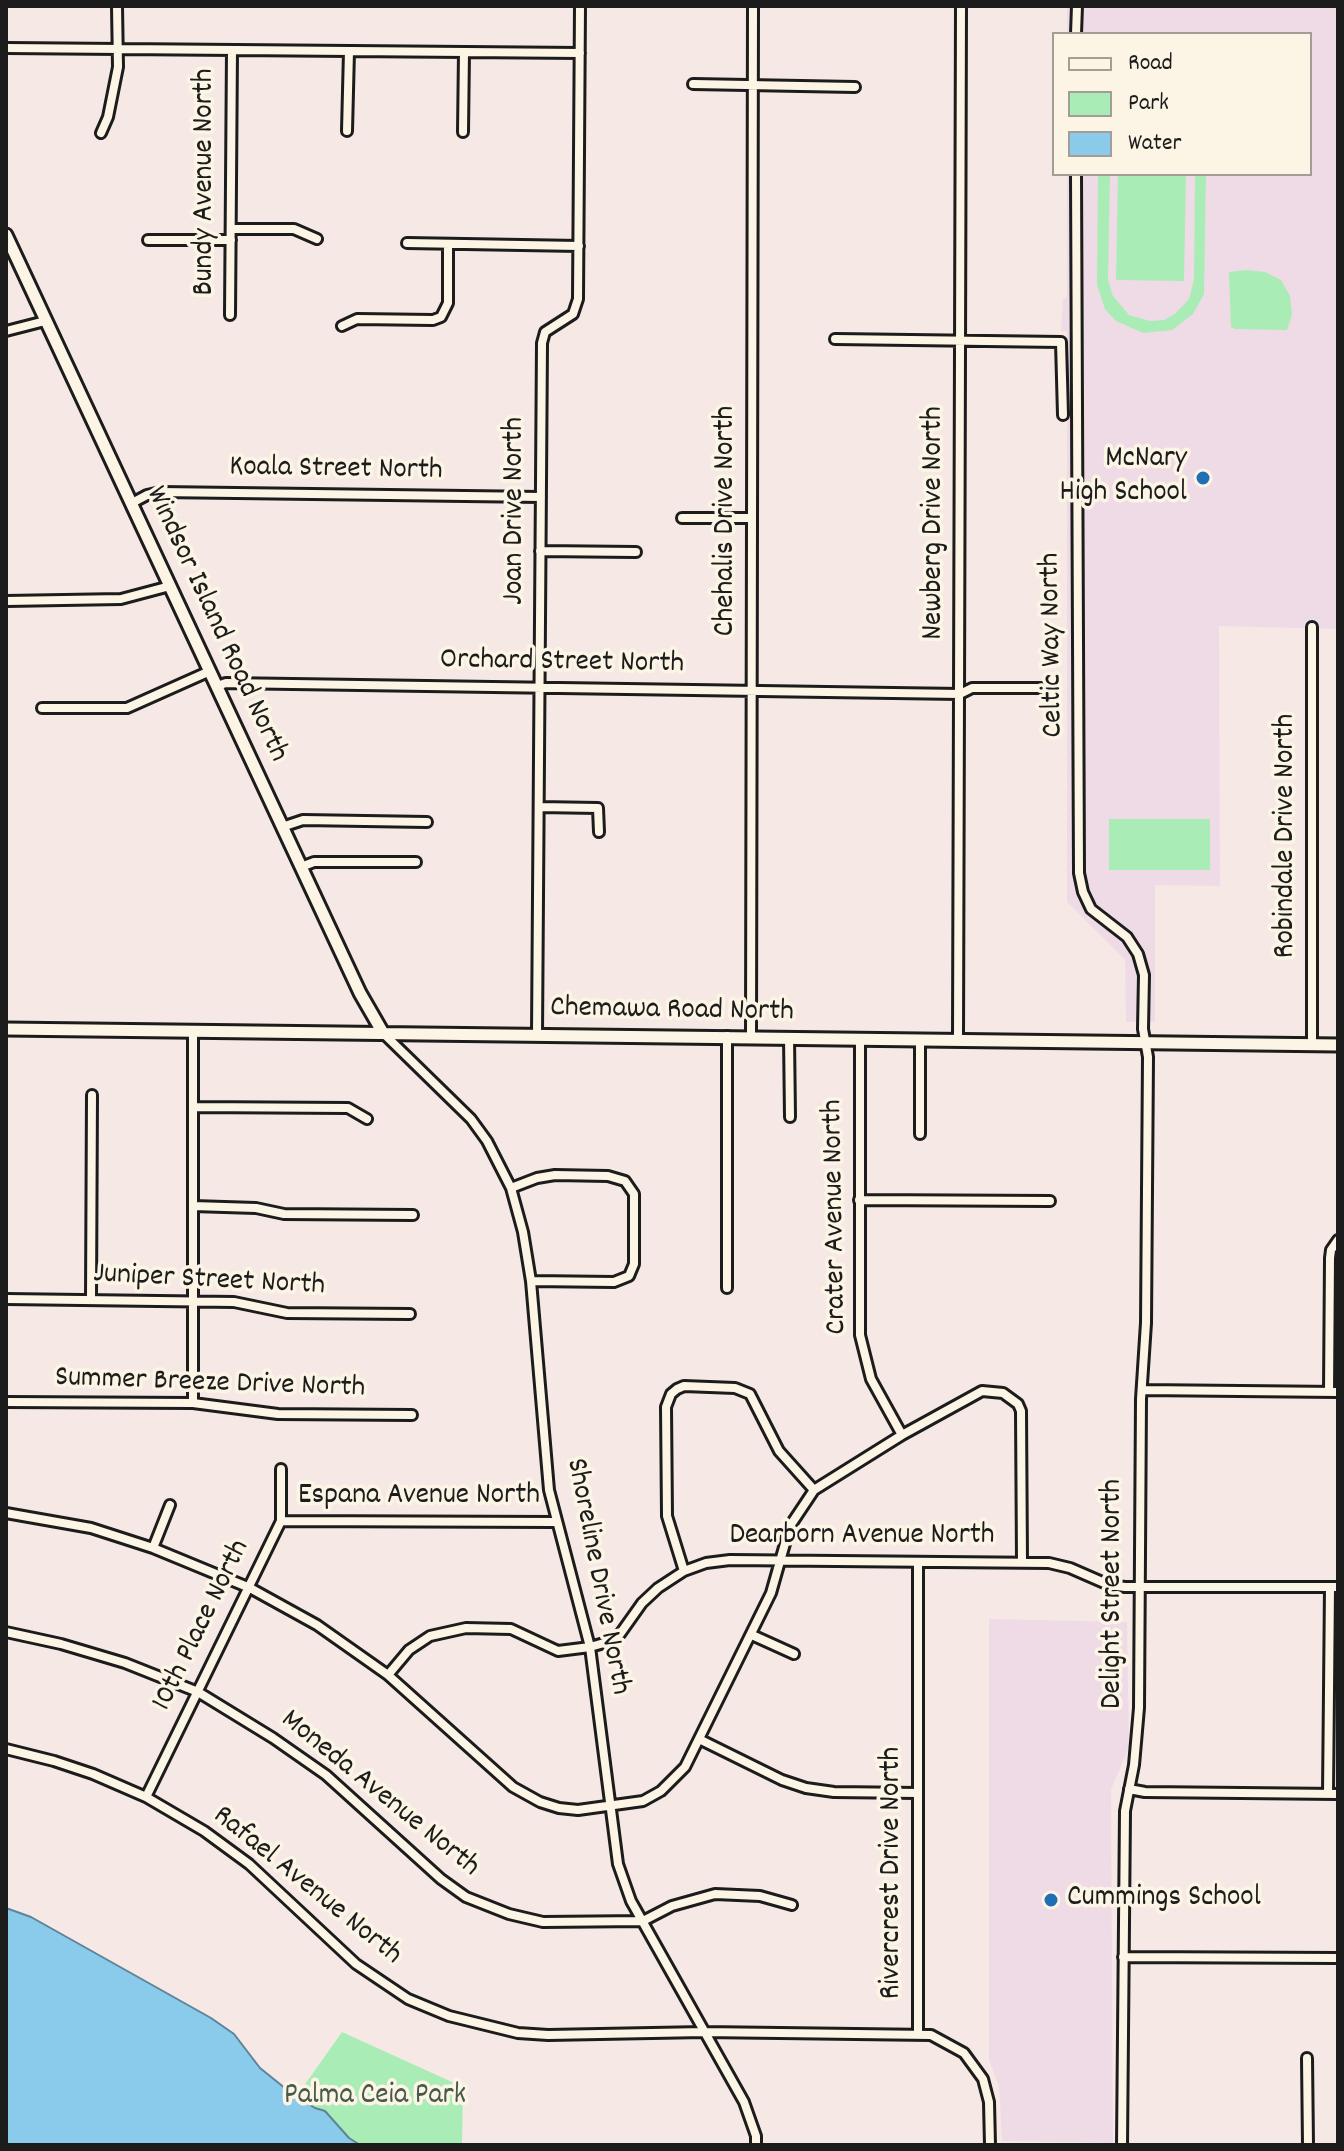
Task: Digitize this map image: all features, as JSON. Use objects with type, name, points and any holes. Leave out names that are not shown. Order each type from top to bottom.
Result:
[{"type":"street","points":[[101,133],[108,117],[118,67],[117,6]]},
{"type":"street","name":"Joan Drive North","points":[[537,1034],[542,343],[545,332],[573,314],[577,307],[580,6]]},
{"type":"street","name":"Chehalis Drive North","points":[[751,1036],[753,6]]},
{"type":"street","name":"Newberg Drive North","points":[[958,1039],[961,6]]},
{"type":"street","points":[[1076,32],[1077,6]]},
{"type":"street","points":[[6,48],[580,53]]},
{"type":"street","name":"Bundy Avenue North","points":[[230,315],[232,50]]},
{"type":"street","points":[[347,131],[349,51]]},
{"type":"street","points":[[463,132],[464,52]]},
{"type":"street","points":[[693,84],[855,87]]},
{"type":"street","name":"Celtic Way North","points":[[1076,176],[1079,873],[1091,909],[1127,937],[1138,954],[1144,975],[1145,1042]]},
{"type":"street","points":[[231,229],[294,229],[317,239]]},
{"type":"street","name":"Windsor Island Road North","points":[[7,240],[360,993],[383,1033]]},
{"type":"street","points":[[148,240],[231,240]]},
{"type":"street","points":[[407,243],[579,246]]},
{"type":"street","points":[[342,326],[357,319],[433,320],[441,317],[448,303],[448,244]]},
{"type":"street","points":[[6,331],[45,321]]},
{"type":"street","points":[[835,339],[1061,342],[1063,415]]},
{"type":"street","name":"Koala Street North","points":[[132,503],[160,492],[541,497]]},
{"type":"street","points":[[682,518],[752,518]]},
{"type":"street","points":[[540,551],[636,552]]},
{"type":"street","points":[[6,601],[111,600],[170,586]]},
{"type":"street","name":"Robindale Drive North","points":[[1312,627],[1312,1045]]},
{"type":"street","points":[[42,708],[127,708],[210,671]]},
{"type":"street","name":"Orchard Street North","points":[[217,686],[226,683],[960,694],[972,688],[1049,688]]},
{"type":"street","points":[[539,807],[598,808],[599,832]]},
{"type":"street","points":[[282,827],[303,820],[427,822]]},
{"type":"street","points":[[301,867],[314,862],[416,862]]},
{"type":"street","name":"Chemawa Road North","points":[[6,1029],[1338,1045]]},
{"type":"street","points":[[193,1031],[193,1403]]},
{"type":"street","name":"Shoreline Drive North","points":[[383,1033],[471,1119],[487,1141],[511,1188],[523,1232],[531,1281],[545,1414],[549,1490],[590,1647],[618,1864],[627,1892],[744,2102],[756,2136],[756,2145]]},
{"type":"street","points":[[727,1036],[727,1288]]},
{"type":"street","points":[[789,1037],[790,1117]]},
{"type":"street","name":"Crater Avenue North","points":[[860,1038],[862,1347],[871,1379],[902,1435]]},
{"type":"street","points":[[920,1039],[920,1134]]},
{"type":"street","name":"Delight Street North","points":[[1122,2145],[1125,1811],[1134,1765],[1139,1708],[1148,1099],[1145,1042]]},
{"type":"street","points":[[91,1299],[92,1095]]},
{"type":"street","points":[[193,1107],[348,1108],[367,1119]]},
{"type":"street","points":[[511,1188],[555,1175],[608,1176],[625,1181],[634,1194],[634,1264],[629,1276],[614,1282],[531,1281]]},
{"type":"street","points":[[859,1200],[1050,1201]]},
{"type":"street","points":[[193,1206],[256,1208],[284,1214],[413,1215]]},
{"type":"street","points":[[1142,1390],[1333,1392],[1329,1278],[1331,1250],[1338,1240]]},
{"type":"street","name":"Juniper Street North","points":[[6,1299],[193,1300],[234,1302],[287,1313],[410,1314]]},
{"type":"street","points":[[684,1571],[667,1516],[666,1407],[671,1394],[677,1389],[684,1386],[735,1388],[750,1394],[779,1451],[814,1490]]},
{"type":"street","points":[[6,1513],[91,1528],[153,1548],[250,1588],[317,1625],[388,1675],[513,1787],[540,1802],[559,1808],[611,1807],[643,1801],[661,1791],[685,1767],[771,1593],[790,1526],[814,1490],[902,1435],[973,1395],[991,1390],[1011,1398],[1021,1411],[1022,1562]]},
{"type":"street","name":"Summer Breeze Drive North","points":[[6,1402],[193,1403],[278,1414],[412,1415]]},
{"type":"street","name":"10th Place North","points":[[146,1797],[281,1521],[281,1469]]},
{"type":"street","points":[[153,1548],[170,1505]]},
{"type":"street","name":"Espana Avenue North","points":[[281,1521],[556,1522]]},
{"type":"street","name":"Dearborn Avenue North","points":[[388,1675],[409,1650],[430,1636],[466,1628],[511,1629],[558,1651],[590,1647],[616,1638],[642,1603],[684,1571],[706,1563],[730,1560],[1049,1563],[1070,1568],[1109,1585],[1139,1588],[1334,1587]]},
{"type":"street","name":"Rivercrest Drive North","points":[[918,1562],[918,2033],[954,2045],[979,2071],[988,2090],[990,2145]]},
{"type":"street","points":[[1129,1789],[1145,1792],[1333,1794],[1334,1587]]},
{"type":"street","name":"Moneda Avenue North","points":[[6,1632],[125,1663],[198,1692],[326,1775],[441,1879],[466,1897],[509,1914],[543,1922],[643,1921]]},
{"type":"street","points":[[752,1635],[794,1654]]},
{"type":"street","points":[[699,1739],[782,1780],[806,1788],[834,1792],[917,1793]]},
{"type":"street","name":"Rafael Avenue North","points":[[6,1749],[54,1761],[146,1797],[231,1850],[356,1964],[380,1981],[408,1999],[481,2026],[533,2034],[918,2033]]},
{"type":"street","points":[[643,1921],[672,1906],[715,1894],[760,1896],[792,1905]]},
{"type":"street","points":[[1123,1957],[1338,1958]]},
{"type":"street","points":[[1307,2058],[1308,2145]]},
{"type":"shaded area","name":"McNary High School","points":[[1067,6],[1338,8],[1338,629],[1219,626],[1220,886],[1155,885],[1155,1022],[1126,1022],[1125,960],[1067,902],[1067,331],[1061,331],[1063,299],[1067,297],[1067,176],[1312,176],[1312,32],[1067,32]]},
{"type":"shaded area","name":"Cummings School","points":[[989,1619],[1127,1622],[1129,1747],[1111,1790],[1113,2143],[1002,2141],[999,2086],[989,2060]]},
{"type":"green space","points":[[1098,176],[1110,176],[1108,280],[1113,296],[1129,315],[1150,321],[1164,320],[1175,314],[1189,299],[1194,279],[1195,176],[1206,176],[1204,294],[1193,314],[1172,330],[1143,333],[1116,321],[1105,309],[1097,285]]},
{"type":"green space","points":[[1118,176],[1186,176],[1184,281],[1116,280]]},
{"type":"green space","points":[[1229,272],[1265,272],[1281,280],[1290,296],[1292,315],[1287,330],[1231,327]]},
{"type":"green space","points":[[1109,819],[1210,819],[1210,870],[1109,870]]},
{"type":"green space","name":"Palma Ceia Park","points":[[342,2032],[463,2087],[462,2145],[360,2145],[349,2138],[325,2111],[296,2097]]},
{"type":"water","points":[[6,1908],[31,1917],[211,2018],[234,2034],[260,2068],[296,2097],[325,2111],[349,2138],[360,2145],[6,2145]]},
{"type":"place","name":"McNary High School","points":[[1203,478]]},
{"type":"place","name":"Cummings School","points":[[1051,1900]]}]
